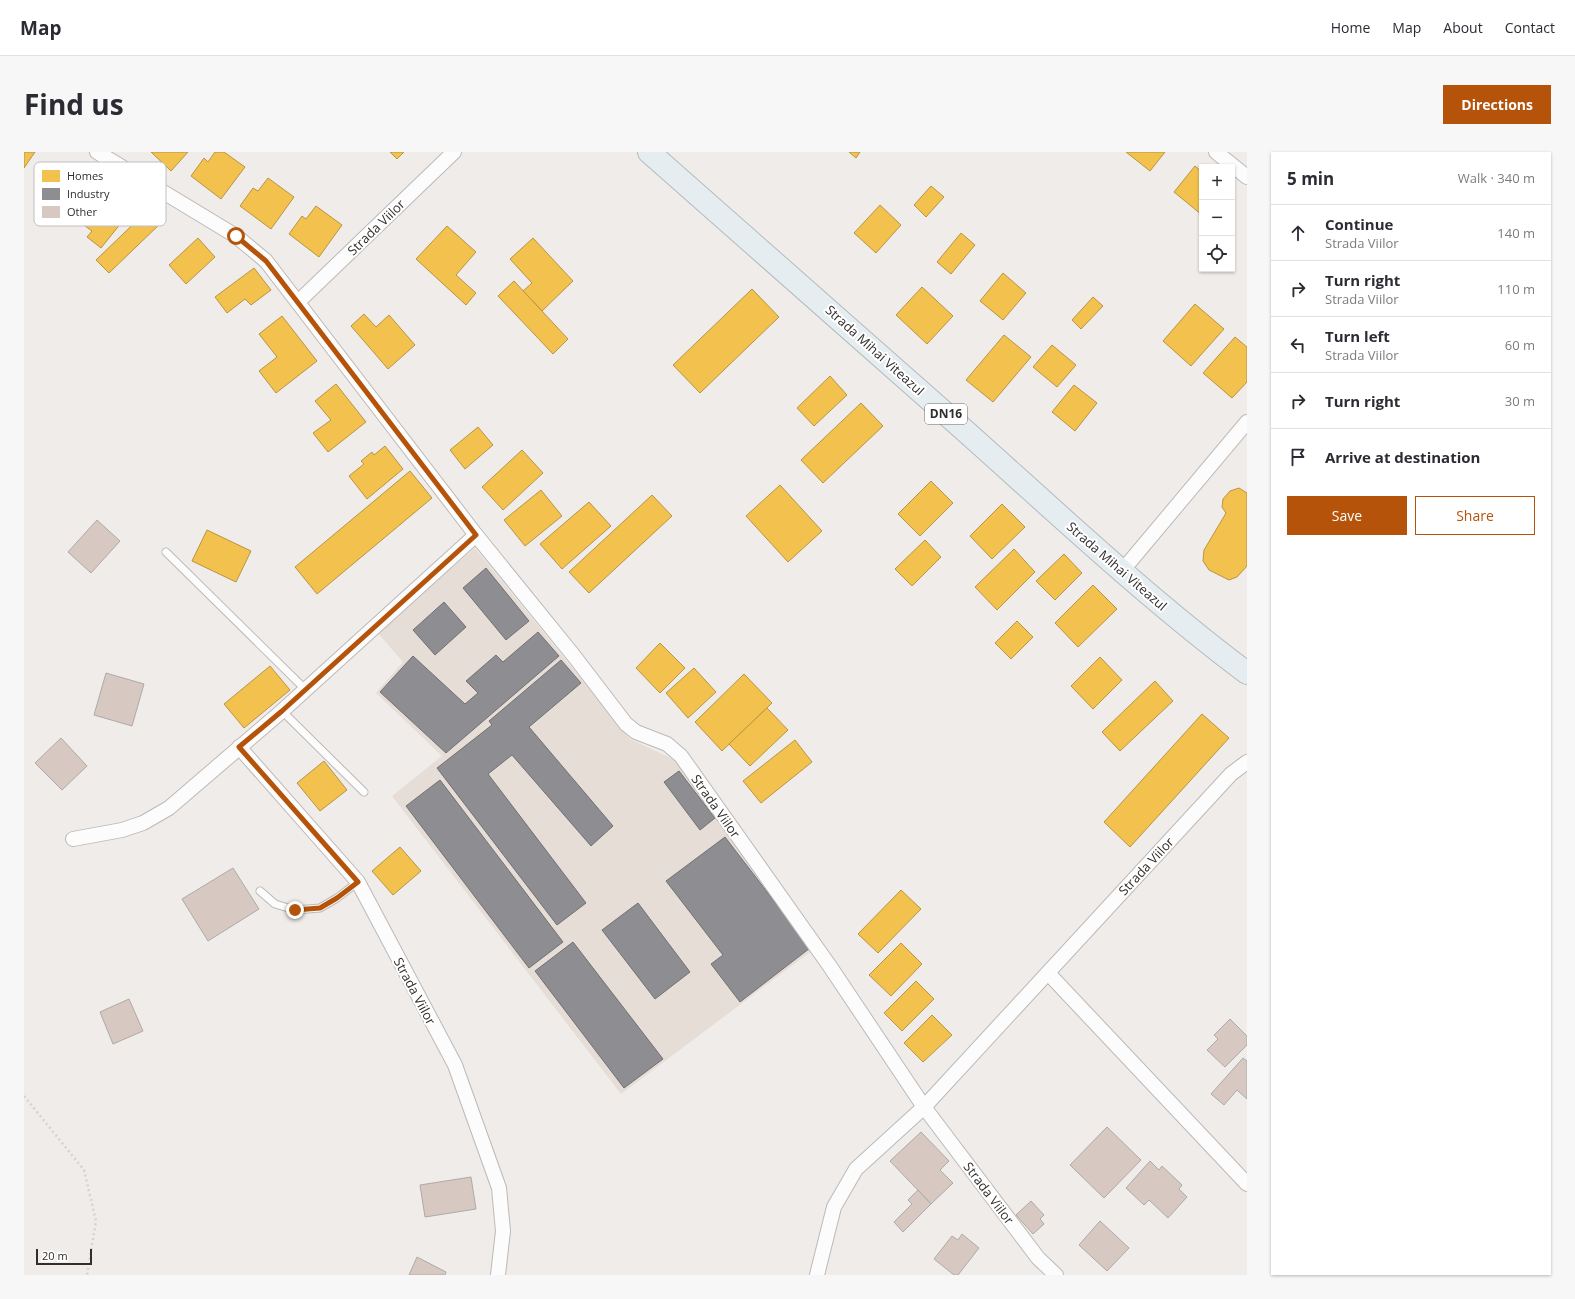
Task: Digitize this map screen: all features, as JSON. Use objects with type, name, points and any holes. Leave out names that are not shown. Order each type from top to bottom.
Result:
[{"type":"highway","name":"Strada Mihai Viteazul","points":[[649,152],[851,329],[1122,572],[1247,673]]},
{"type":"street","name":"Strada Viilor","points":[[97,152],[114,162]]},
{"type":"street","name":"Strada Viilor","points":[[298,302],[454,152]]},
{"type":"street","points":[[1216,152],[1247,177]]},
{"type":"street","name":"Strada Viilor","points":[[166,194],[236,236],[266,261],[476,535],[574,656],[626,724],[636,732],[667,744],[681,756],[829,965],[924,1107],[1038,1258],[1056,1275]]},
{"type":"street","points":[[1122,572],[1247,422]]},
{"type":"street","points":[[73,839],[122,830],[143,823],[169,808],[282,711],[476,535]]},
{"type":"street","name":"Strada Viilor","points":[[239,747],[358,882],[455,1065],[499,1188],[503,1231],[498,1275]]},
{"type":"street","name":"Strada Viilor","points":[[817,1275],[834,1207],[856,1169],[924,1107],[1231,774],[1247,762]]},
{"type":"street","points":[[1048,973],[1247,1184]]},
{"type":"lane","points":[[166,552],[305,689]]},
{"type":"lane","points":[[282,711],[364,792]]},
{"type":"lane","points":[[260,891],[275,904],[295,910],[320,908],[337,898],[358,882]]},
{"type":"path","points":[[24,1096],[84,1170],[96,1221],[87,1275]]},
{"type":"shaded area","points":[[475,548],[630,739],[675,760],[814,949],[621,1094],[392,796],[442,756],[376,693],[403,662],[377,632]]},
{"type":"building: Homes","points":[[24,152],[35,152],[24,168]]},
{"type":"building: Homes","points":[[151,152],[188,152],[171,171],[166,166],[166,162],[162,162]]},
{"type":"building: Homes","points":[[215,152],[224,152],[245,167],[221,199],[191,176],[204,158],[208,162]]},
{"type":"building: Homes","points":[[390,152],[404,152],[397,159]]},
{"type":"building: Homes","points":[[849,152],[860,152],[856,158]]},
{"type":"building: Homes","points":[[1126,152],[1165,152],[1150,171]]},
{"type":"building: Homes","points":[[1195,166],[1199,169],[1199,213],[1174,192]]},
{"type":"building: Homes","points":[[268,178],[294,197],[271,229],[240,206],[253,188],[258,191]]},
{"type":"building: Homes","points":[[931,186],[944,197],[926,217],[914,205]]},
{"type":"building: Homes","points":[[880,205],[901,225],[876,253],[854,233]]},
{"type":"building: Homes","points":[[316,206],[342,225],[319,257],[289,234],[302,216],[306,219]]},
{"type":"building: Homes","points":[[85,226],[119,226],[101,248],[87,237],[92,231]]},
{"type":"building: Homes","points":[[131,226],[158,226],[109,273],[96,260]]},
{"type":"building: Homes","points":[[447,226],[476,252],[456,275],[476,293],[466,305],[416,259]]},
{"type":"building: Homes","points":[[961,233],[975,245],[951,274],[937,262]]},
{"type":"building: Homes","points":[[198,238],[215,257],[186,284],[169,265]]},
{"type":"building: Homes","points":[[533,238],[573,281],[542,311],[523,291],[532,283],[510,259]]},
{"type":"building: Homes","points":[[254,268],[271,290],[251,305],[245,299],[227,313],[215,297]]},
{"type":"building: Homes","points":[[1003,273],[1026,293],[1003,320],[980,301]]},
{"type":"building: Homes","points":[[514,281],[568,339],[553,354],[498,296]]},
{"type":"building: Homes","points":[[922,287],[953,316],[927,344],[896,315]]},
{"type":"building: Homes","points":[[752,289],[779,317],[700,393],[673,365]]},
{"type":"building: Homes","points":[[1093,297],[1103,306],[1081,329],[1072,320]]},
{"type":"building: Homes","points":[[1195,304],[1224,329],[1191,366],[1163,341]]},
{"type":"building: Homes","points":[[364,314],[376,327],[389,315],[415,345],[388,369],[351,326]]},
{"type":"building: Homes","points":[[282,316],[317,361],[276,393],[259,371],[277,357],[259,334]]},
{"type":"building: Homes","points":[[1004,335],[1031,357],[993,402],[966,380]]},
{"type":"building: Homes","points":[[1235,337],[1247,347],[1247,382],[1232,398],[1203,373]]},
{"type":"building: Homes","points":[[1052,345],[1076,365],[1057,387],[1033,367]]},
{"type":"building: Homes","points":[[830,376],[847,395],[814,426],[797,408]]},
{"type":"building: Homes","points":[[336,384],[366,422],[328,452],[313,433],[331,420],[315,401]]},
{"type":"building: Homes","points":[[1074,385],[1097,403],[1075,431],[1052,412]]},
{"type":"building: Homes","points":[[861,403],[883,426],[823,483],[801,460]]},
{"type":"building: Homes","points":[[478,427],[493,445],[465,469],[450,450]]},
{"type":"building: Homes","points":[[385,446],[403,469],[367,499],[349,476],[364,464],[361,461],[372,452],[374,455]]},
{"type":"building: Homes","points":[[522,450],[543,473],[503,510],[482,487]]},
{"type":"building: Homes","points":[[410,471],[432,498],[317,594],[295,567]]},
{"type":"building: Homes","points":[[931,481],[953,503],[920,536],[898,514]]},
{"type":"building: Homes","points":[[780,485],[822,531],[788,562],[746,516]]},
{"type":"building: Homes","points":[[1239,488],[1247,493],[1247,566],[1237,577],[1229,580],[1209,570],[1203,561],[1204,550],[1226,513],[1222,507],[1223,499],[1230,491]]},
{"type":"building: Homes","points":[[541,490],[562,516],[525,546],[504,520]]},
{"type":"building: Homes","points":[[652,495],[672,516],[589,593],[569,572]]},
{"type":"building: Homes","points":[[589,502],[611,526],[562,569],[540,544]]},
{"type":"building: Homes","points":[[1002,504],[1025,527],[992,559],[970,536]]},
{"type":"building: Homes","points":[[207,530],[251,551],[236,582],[192,561]]},
{"type":"building: Homes","points":[[925,540],[941,557],[912,586],[895,569]]},
{"type":"building: Homes","points":[[1014,549],[1035,572],[997,610],[975,587]]},
{"type":"building: Homes","points":[[1064,554],[1082,573],[1055,600],[1036,581]]},
{"type":"building: Homes","points":[[1093,585],[1117,609],[1078,647],[1055,623]]},
{"type":"building: Homes","points":[[1017,621],[1033,637],[1011,659],[995,643]]},
{"type":"building: Homes","points":[[660,643],[685,668],[660,693],[636,668]]},
{"type":"building: Homes","points":[[1100,657],[1122,680],[1093,709],[1071,686]]},
{"type":"building: Homes","points":[[270,666],[290,690],[244,728],[224,704]]},
{"type":"building: Homes","points":[[694,668],[716,692],[688,718],[666,693]]},
{"type":"building: Homes","points":[[744,674],[772,703],[722,751],[695,722]]},
{"type":"building: Homes","points":[[1155,681],[1173,701],[1120,751],[1102,732]]},
{"type":"building: Homes","points":[[767,708],[788,730],[750,766],[729,744]]},
{"type":"building: Homes","points":[[1202,714],[1229,738],[1130,847],[1104,822]]},
{"type":"building: Homes","points":[[795,740],[812,762],[761,803],[743,781]]},
{"type":"building: Homes","points":[[324,761],[347,790],[320,811],[297,783]]},
{"type":"building: Homes","points":[[400,847],[421,871],[393,895],[372,871]]},
{"type":"building: Homes","points":[[901,890],[921,909],[878,953],[858,934]]},
{"type":"building: Homes","points":[[901,943],[922,964],[891,996],[869,975]]},
{"type":"building: Homes","points":[[916,981],[934,999],[902,1031],[884,1013]]},
{"type":"building: Homes","points":[[932,1015],[952,1035],[923,1062],[904,1043]]},
{"type":"building: Industry","points":[[486,568],[529,621],[506,640],[463,588]]},
{"type":"building: Industry","points":[[444,602],[466,627],[435,655],[413,630]]},
{"type":"building: Industry","points":[[538,632],[559,656],[446,753],[380,692],[413,656],[465,704],[478,693],[466,681],[496,655],[503,662]]},
{"type":"building: Industry","points":[[561,660],[581,683],[529,727],[613,826],[591,846],[512,755],[488,774],[586,903],[557,925],[437,768],[492,725],[489,721]]},
{"type":"building: Industry","points":[[679,771],[715,818],[700,830],[664,782]]},
{"type":"building: Industry","points":[[440,780],[563,942],[529,968],[406,806]]},
{"type":"building: Industry","points":[[725,837],[810,948],[740,1002],[711,964],[723,955],[666,881]]},
{"type":"building: Industry","points":[[638,903],[690,972],[655,999],[602,930]]},
{"type":"building: Industry","points":[[573,942],[663,1059],[624,1088],[535,971]]},
{"type":"building: Other","points":[[97,520],[120,541],[91,573],[68,552]]},
{"type":"building: Other","points":[[106,673],[144,684],[132,726],[94,715]]},
{"type":"building: Other","points":[[61,738],[87,766],[62,790],[35,763]]},
{"type":"building: Other","points":[[233,868],[259,909],[208,941],[182,899]]},
{"type":"building: Other","points":[[129,999],[143,1031],[113,1044],[100,1012]]},
{"type":"building: Other","points":[[1230,1019],[1247,1036],[1247,1045],[1225,1067],[1207,1050],[1218,1039],[1214,1035]]},
{"type":"building: Other","points":[[1243,1058],[1247,1061],[1247,1099],[1237,1090],[1224,1105],[1211,1094]]},
{"type":"building: Other","points":[[1107,1127],[1141,1160],[1104,1198],[1070,1165]]},
{"type":"building: Other","points":[[921,1132],[949,1161],[940,1170],[953,1183],[931,1204],[890,1161]]},
{"type":"building: Other","points":[[1150,1161],[1159,1170],[1162,1166],[1182,1185],[1179,1189],[1187,1197],[1168,1218],[1149,1200],[1144,1205],[1126,1188]]},
{"type":"building: Other","points":[[471,1177],[476,1209],[425,1217],[420,1185]]},
{"type":"building: Other","points":[[918,1190],[931,1204],[903,1232],[894,1222],[912,1204],[908,1200]]},
{"type":"building: Other","points":[[1031,1201],[1044,1215],[1040,1219],[1044,1224],[1033,1234],[1016,1215]]},
{"type":"building: Other","points":[[1100,1221],[1129,1248],[1107,1271],[1079,1245]]},
{"type":"building: Other","points":[[962,1234],[979,1248],[958,1275],[954,1275],[934,1259],[952,1236],[958,1240]]},
{"type":"building: Other","points":[[417,1257],[446,1272],[445,1275],[409,1275]]},
{"type":"route","points":[[236,236],[266,261],[476,535],[282,711],[239,747],[358,882],[337,898],[320,908],[295,910]]}]
